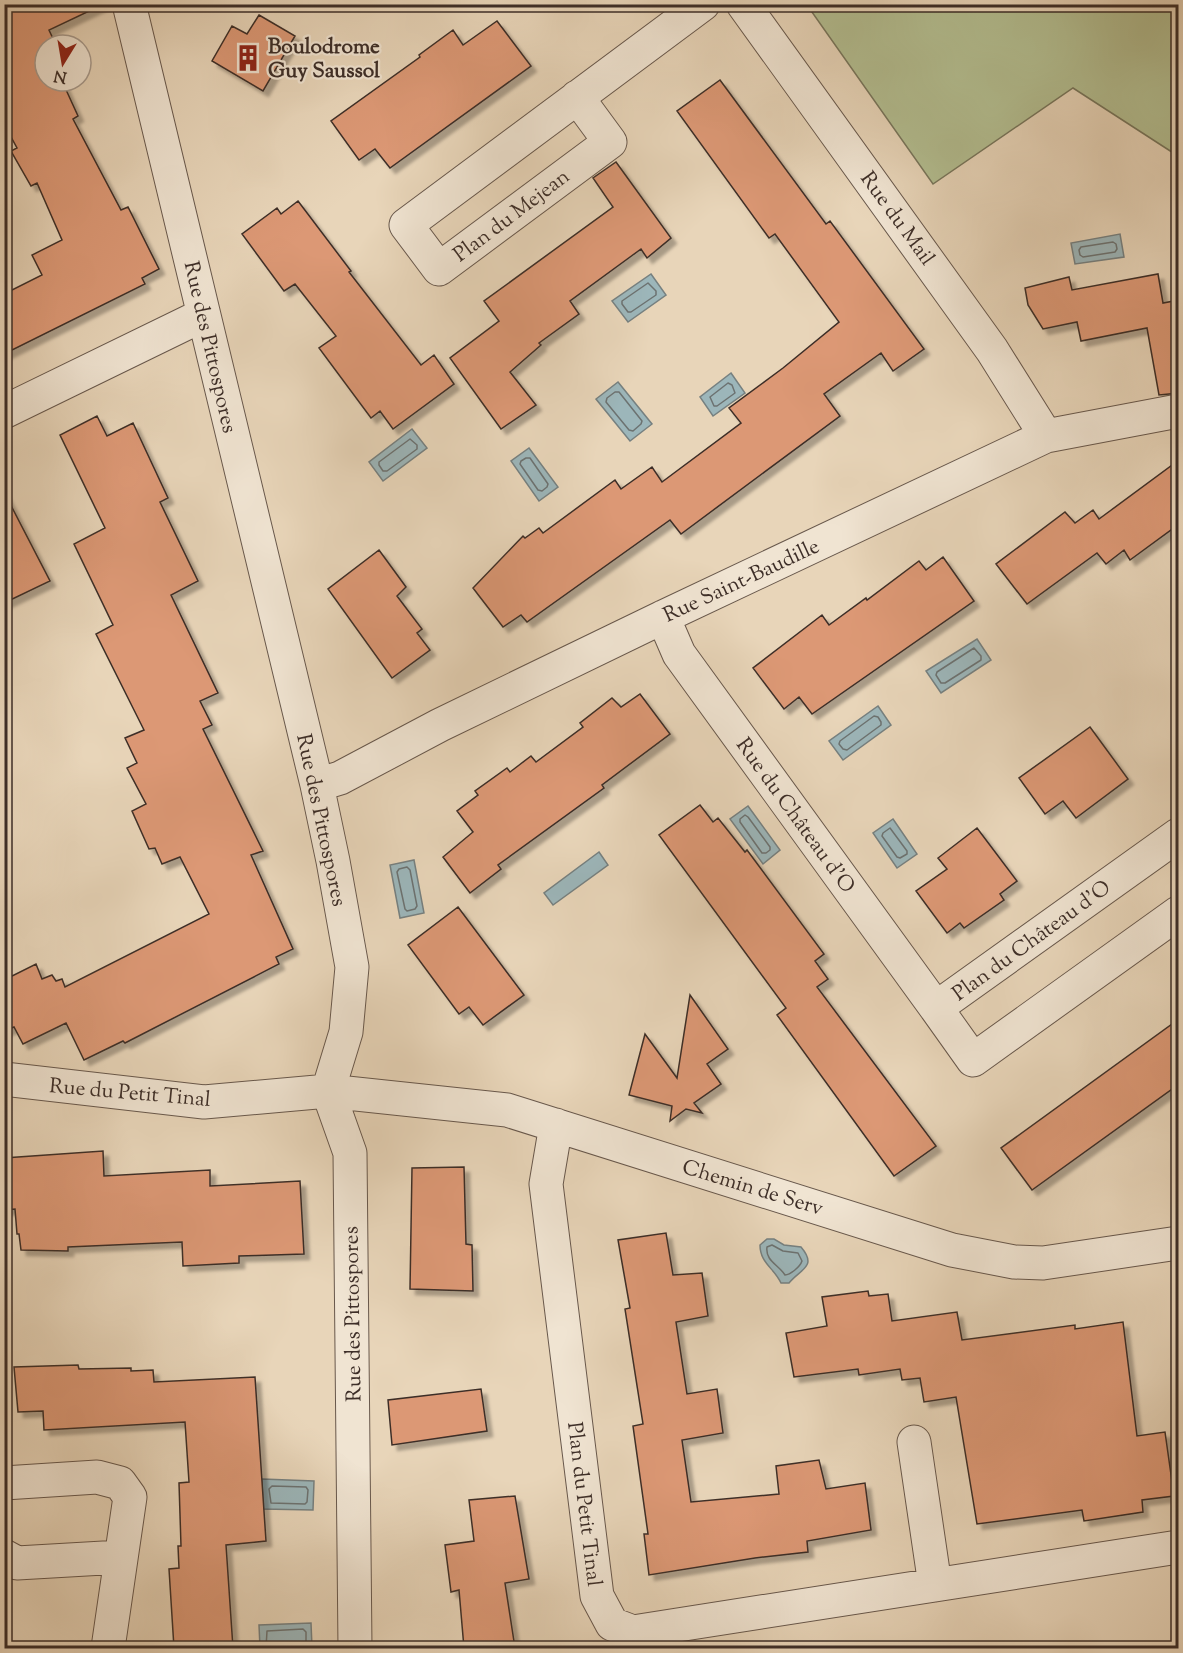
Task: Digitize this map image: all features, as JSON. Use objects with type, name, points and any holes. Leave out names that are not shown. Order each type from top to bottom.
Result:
[{"type":"street","name":"Rue des Pittospores","points":[[129,4],[317,785],[352,967],[346,1032],[328,1091],[350,1153],[356,1648]]},
{"type":"street","name":"Plan du Mejean","points":[[578,97],[610,142],[439,269],[406,225],[578,97],[703,4]]},
{"type":"street","name":"Rue du Mail","points":[[743,4],[980,332],[1046,436]]},
{"type":"street","points":[[4,412],[203,315]]},
{"type":"street","name":"Rue Saint-Baudille","points":[[317,785],[340,778],[440,725],[1046,436],[1179,411]]},
{"type":"street","name":"Rue du Château d'O","points":[[663,617],[679,654],[936,1008]]},
{"type":"street","name":"Plan du Château d'O","points":[[1179,835],[936,1008],[974,1060],[1179,913]]},
{"type":"street","name":"Rue du Petit Tinal","points":[[4,1079],[204,1101],[328,1091]]},
{"type":"street","name":"Chemin de Serv","points":[[328,1091],[507,1110],[952,1250],[1014,1262],[1042,1263],[1179,1243]]},
{"type":"street","name":"Plan du Petit Tinal","points":[[556,1125],[546,1184],[597,1596],[612,1624],[633,1632],[1179,1547]]},
{"type":"street","points":[[914,1442],[935,1585]]},
{"type":"street","points":[[4,1483],[97,1478],[120,1483],[130,1497],[108,1648]]},
{"type":"street","points":[[4,1556],[16,1563],[121,1557]]},
{"type":"green space","points":[[807,5],[1178,5],[1178,156],[1073,88],[933,184]]},
{"type":"water","points":[[1120,234],[1124,257],[1075,264],[1071,243]]},
{"type":"water","points":[[651,274],[666,295],[628,322],[612,301]]},
{"type":"water","points":[[731,373],[745,393],[713,416],[700,397]]},
{"type":"water","points":[[618,382],[652,424],[630,441],[596,399]]},
{"type":"water","points":[[412,429],[427,448],[383,481],[369,462]]},
{"type":"water","points":[[529,448],[558,487],[539,501],[511,461]]},
{"type":"water","points":[[977,639],[991,660],[941,693],[926,671]]},
{"type":"water","points":[[878,706],[891,725],[843,760],[829,741]]},
{"type":"water","points":[[748,806],[780,850],[763,864],[730,819]]},
{"type":"water","points":[[893,819],[917,854],[897,868],[873,833]]},
{"type":"water","points":[[599,852],[608,865],[553,905],[544,893]]},
{"type":"water","points":[[414,860],[424,913],[400,918],[390,865]]},
{"type":"water","points":[[767,1239],[774,1239],[784,1245],[801,1247],[806,1254],[808,1263],[806,1267],[789,1283],[781,1283],[762,1256],[760,1245]]},
{"type":"water","points":[[262,1479],[314,1481],[313,1510],[263,1509]]},
{"type":"water","points":[[311,1623],[312,1647],[260,1648],[259,1625]]},
{"type":"building","points":[[4,4],[104,4],[49,30],[50,33],[33,33],[33,93],[67,93],[78,116],[73,119],[121,210],[128,207],[159,269],[142,278],[145,284],[4,354],[4,294],[42,275],[32,255],[62,240],[37,183],[31,186],[11,151],[17,148],[4,124]]},
{"type":"building","name":"Boulodrome Guy Saussol","points":[[259,15],[295,36],[263,91],[212,61],[232,26],[247,34]]},
{"type":"building","points":[[497,21],[531,66],[390,168],[375,149],[359,160],[331,121],[420,57],[419,55],[453,30],[463,45]]},
{"type":"building","points":[[720,80],[826,224],[830,221],[924,349],[893,371],[881,353],[824,394],[840,416],[681,534],[670,520],[527,622],[521,615],[503,627],[473,588],[523,536],[525,538],[539,528],[543,533],[615,480],[621,489],[652,467],[662,482],[741,423],[729,408],[839,322],[775,234],[769,238],[677,111]]},
{"type":"building","points":[[616,162],[671,238],[647,258],[641,249],[570,301],[579,314],[539,343],[541,345],[510,372],[536,405],[501,429],[450,358],[499,321],[484,301],[613,207],[593,178]]},
{"type":"building","points":[[298,201],[351,271],[349,272],[421,365],[434,355],[454,384],[393,429],[380,411],[371,418],[319,348],[336,336],[295,284],[284,291],[242,234],[277,208],[281,214]]},
{"type":"building","points":[[1158,274],[1163,303],[1179,300],[1179,393],[1159,395],[1147,328],[1081,341],[1077,322],[1043,329],[1028,305],[1025,288],[1069,277],[1072,290]]},
{"type":"building","points":[[97,416],[107,436],[133,423],[168,498],[160,502],[198,581],[171,595],[218,693],[200,701],[212,725],[203,729],[263,851],[251,855],[293,949],[276,957],[279,964],[125,1043],[123,1041],[84,1060],[66,1023],[23,1044],[14,1027],[4,1031],[4,980],[36,964],[42,979],[52,975],[56,981],[62,979],[65,987],[209,914],[180,857],[162,864],[155,848],[149,849],[132,811],[146,804],[127,768],[137,763],[125,738],[144,730],[96,634],[113,625],[74,544],[105,528],[60,435]]},
{"type":"building","points":[[1179,460],[1179,524],[1130,560],[1124,550],[1106,564],[1097,553],[1027,604],[996,564],[1065,512],[1075,523],[1093,510],[1099,519]]},
{"type":"building","points":[[4,492],[50,581],[4,603]]},
{"type":"building","points":[[379,550],[406,587],[397,596],[422,629],[417,633],[430,650],[392,678],[328,589]]},
{"type":"building","points":[[943,557],[974,601],[812,714],[799,697],[784,709],[753,668],[822,615],[829,625],[919,561],[926,570]]},
{"type":"building","points":[[640,694],[670,734],[602,785],[604,788],[498,865],[501,869],[470,893],[443,857],[473,832],[457,811],[478,795],[475,791],[507,768],[510,772],[531,756],[536,762],[583,727],[580,723],[612,698],[621,707]]},
{"type":"building","points":[[1090,727],[1128,779],[1076,818],[1063,801],[1045,814],[1019,778]]},
{"type":"building","points":[[700,805],[713,822],[718,818],[745,852],[747,850],[824,954],[815,961],[828,979],[817,987],[936,1146],[894,1176],[777,1015],[786,1008],[659,835]]},
{"type":"building","points":[[977,828],[1017,881],[1000,894],[1004,900],[964,928],[960,923],[947,933],[916,891],[947,869],[938,858]]},
{"type":"building","points":[[458,907],[524,995],[483,1025],[469,1007],[459,1014],[408,945]]},
{"type":"building","points":[[690,995],[728,1049],[707,1064],[721,1084],[694,1103],[702,1113],[686,1109],[670,1121],[672,1106],[629,1095],[645,1034],[677,1078]]},
{"type":"building","points":[[1179,1019],[1179,1084],[1032,1190],[1001,1148]]},
{"type":"building","points":[[103,1151],[104,1176],[210,1170],[210,1186],[300,1181],[304,1254],[239,1256],[239,1263],[183,1266],[182,1242],[68,1247],[68,1251],[21,1250],[15,1209],[4,1210],[4,1158]]},
{"type":"building","points":[[464,1167],[466,1244],[472,1245],[473,1291],[410,1289],[412,1168]]},
{"type":"building","points":[[666,1233],[673,1275],[702,1273],[708,1316],[676,1322],[687,1394],[717,1389],[723,1433],[682,1440],[691,1502],[779,1494],[776,1466],[819,1460],[826,1489],[865,1483],[871,1530],[807,1541],[808,1552],[649,1575],[644,1534],[648,1534],[633,1426],[643,1424],[625,1309],[630,1308],[618,1240]]},
{"type":"building","points":[[868,1291],[869,1296],[888,1294],[892,1321],[957,1312],[962,1340],[1075,1325],[1075,1329],[1123,1322],[1137,1436],[1165,1432],[1174,1496],[1142,1500],[1143,1512],[1084,1521],[1082,1510],[977,1524],[956,1397],[924,1402],[920,1378],[902,1380],[900,1369],[859,1375],[858,1369],[794,1377],[786,1333],[827,1326],[822,1297]]},
{"type":"building","points":[[78,1365],[79,1369],[153,1370],[154,1382],[255,1377],[266,1541],[226,1545],[233,1648],[174,1648],[169,1569],[179,1568],[178,1546],[181,1546],[179,1483],[189,1482],[185,1422],[44,1430],[43,1411],[18,1412],[14,1367]]},
{"type":"building","points":[[481,1389],[487,1431],[392,1445],[388,1400]]},
{"type":"building","points":[[515,1496],[529,1579],[505,1583],[515,1648],[464,1648],[459,1590],[451,1592],[445,1545],[474,1541],[469,1500]]},
{"type":"place","name":"Boulodrome Guy Saussol","points":[[248,58]]}]
